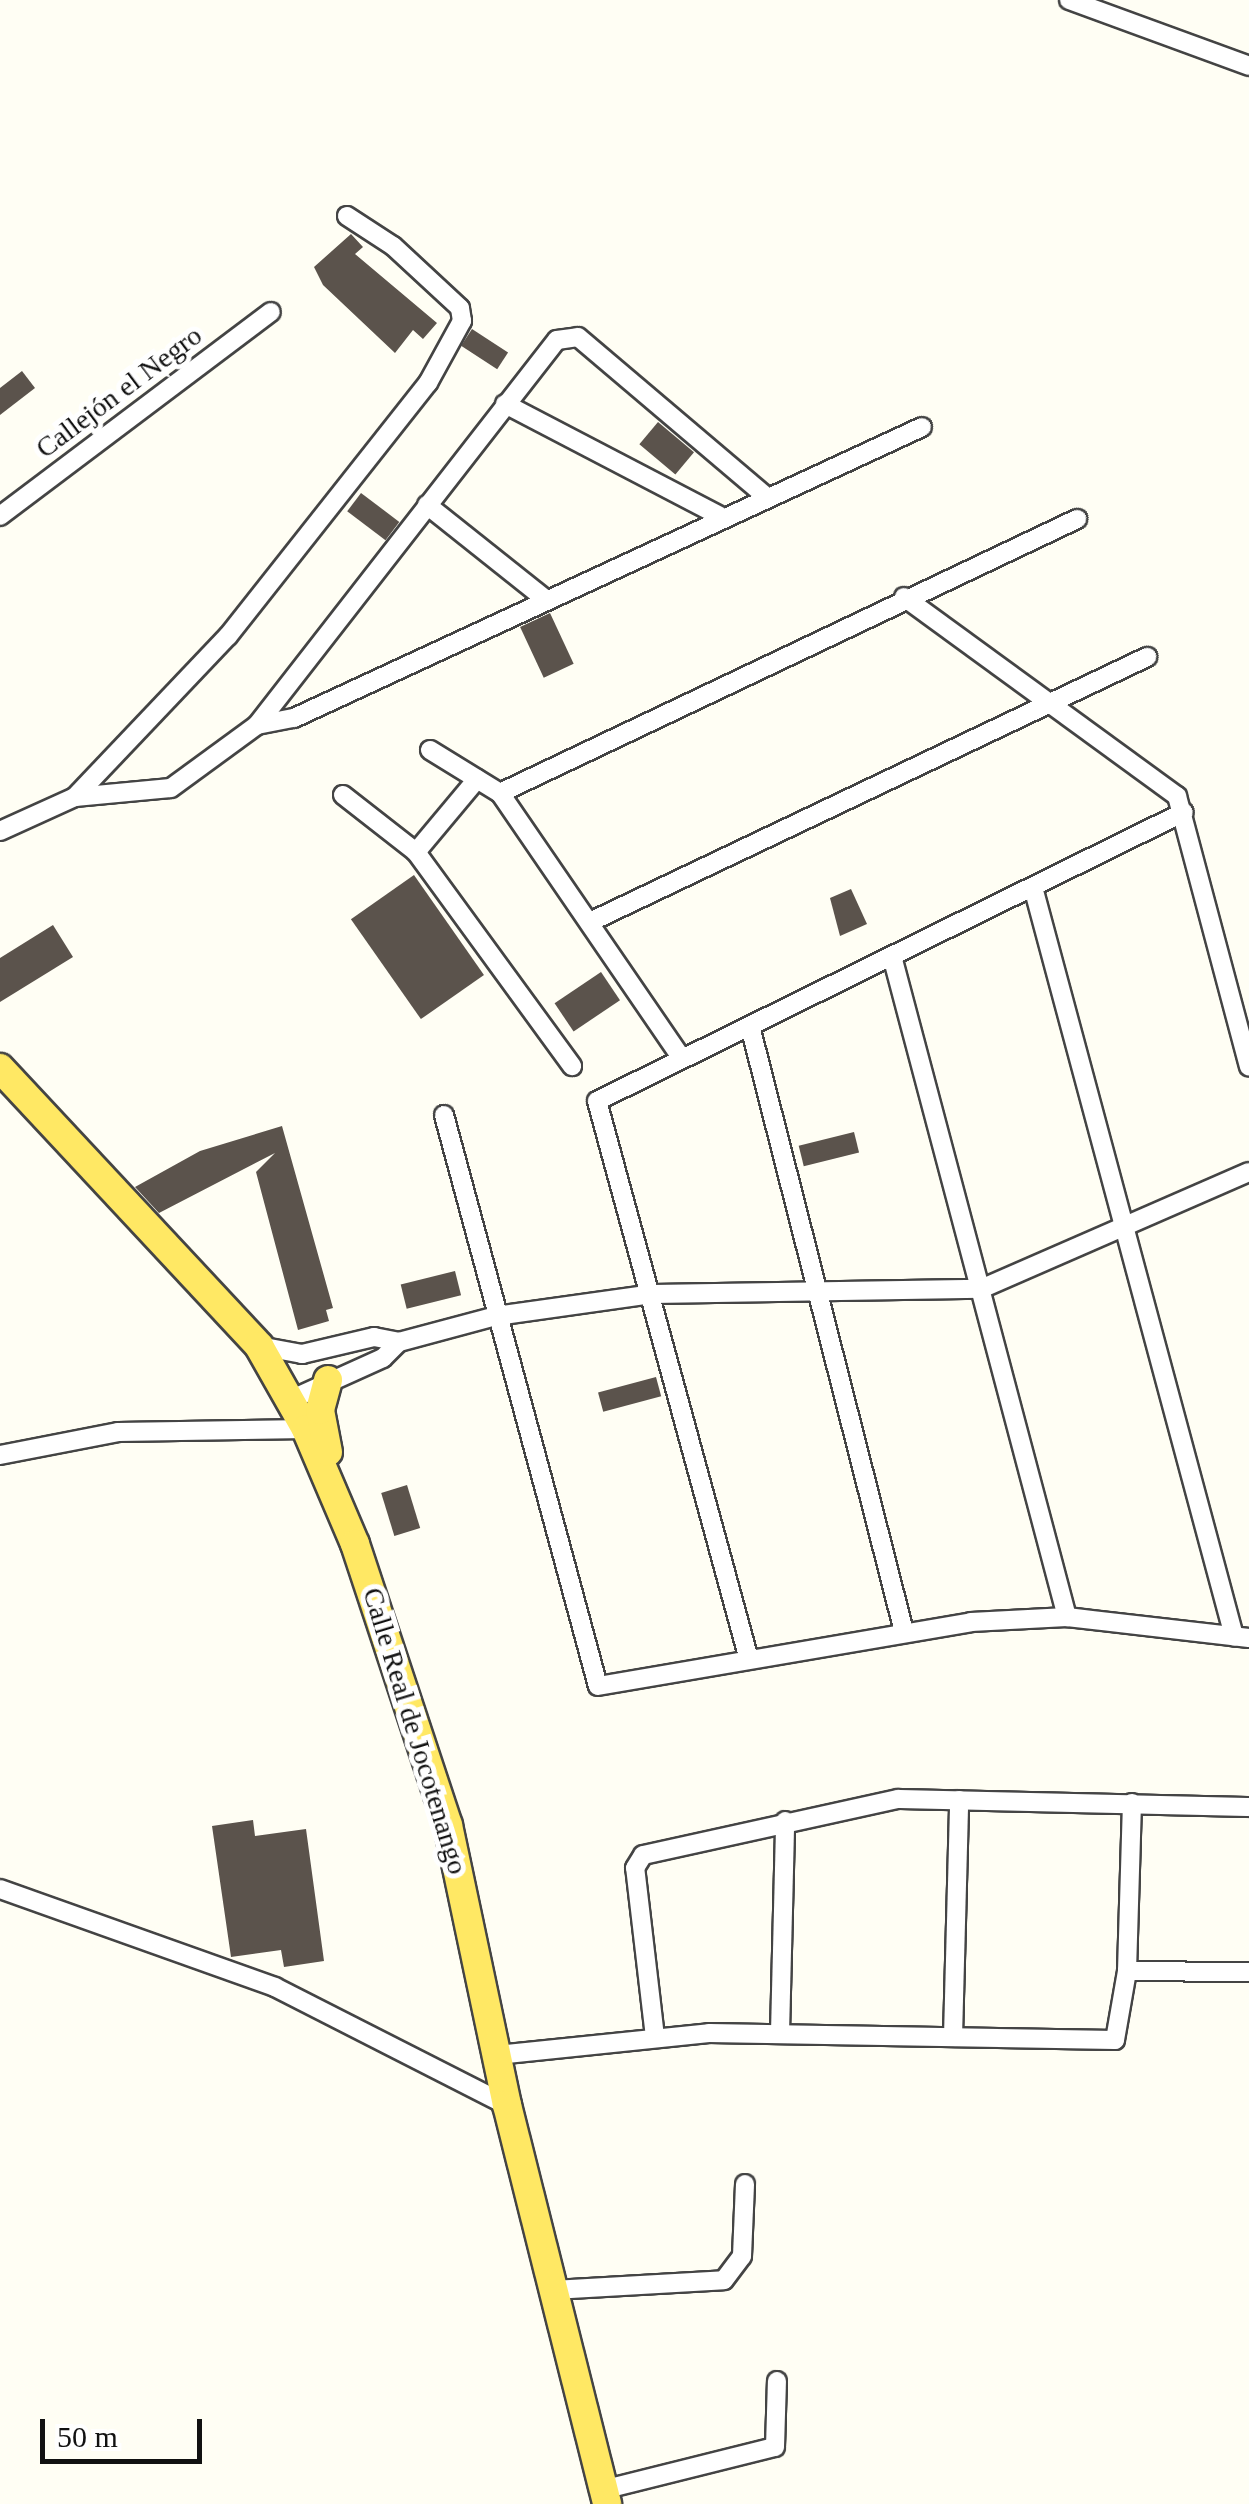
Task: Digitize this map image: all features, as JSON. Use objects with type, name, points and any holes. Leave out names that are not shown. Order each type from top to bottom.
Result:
[{"type":"main road","name":"Calle Real de Jocotenango","points":[[0,1068],[259,1346],[306,1429],[355,1544],[448,1824],[507,2106],[604,2497]]},
{"type":"main road","points":[[328,1380],[321,1426],[355,1544]]},
{"type":"street","points":[[1070,0],[1249,66]]},
{"type":"street","points":[[76,796],[228,636],[428,382],[462,321],[460,308],[394,246],[347,216]]},
{"type":"street","name":"Callejón el Negro","points":[[0,516],[271,312]]},
{"type":"street","points":[[0,831],[76,796],[171,788],[257,725],[556,340],[578,337],[764,495]]},
{"type":"street","points":[[505,404],[720,516]]},
{"type":"street","points":[[257,725],[294,718],[764,495],[922,427]]},
{"type":"street","points":[[427,504],[545,599]]},
{"type":"street","points":[[500,793],[1076,519]]},
{"type":"street","points":[[904,598],[1048,704],[1166,783],[1184,812],[1249,1067]]},
{"type":"street","points":[[592,921],[1147,658]]},
{"type":"street","points":[[430,750],[500,793],[592,921],[682,1059]]},
{"type":"street","points":[[416,852],[477,779]]},
{"type":"street","points":[[343,795],[416,852],[572,1066]]},
{"type":"street","points":[[748,1656],[653,1294],[597,1101],[1184,812]]},
{"type":"street","points":[[444,1114],[591,1678],[608,1690],[748,1656],[903,1628],[1068,1617],[1242,1637],[1034,886]]},
{"type":"street","points":[[892,956],[1068,1617]]},
{"type":"street","points":[[750,1026],[903,1628]]},
{"type":"street","points":[[259,1346],[302,1354],[348,1344],[400,1342],[496,1316],[653,1294],[814,1286],[981,1290],[1128,1231],[1249,1172]]},
{"type":"street","points":[[290,1400],[357,1369],[400,1342]]},
{"type":"street","points":[[348,1344],[357,1369]]},
{"type":"street","points":[[0,1454],[118,1432],[306,1429]]},
{"type":"street","points":[[655,2036],[637,1861],[862,1803],[959,1800],[1249,1807]]},
{"type":"street","points":[[954,2036],[959,1800]]},
{"type":"street","points":[[498,2055],[655,2036],[780,2032],[1116,2040],[1127,1971],[1132,1803]]},
{"type":"street","points":[[780,2032],[785,1820]]},
{"type":"street","points":[[0,1889],[274,1987],[507,2106]]},
{"type":"street","points":[[1127,1971],[1249,1972]]},
{"type":"street","points":[[554,2290],[724,2280],[742,2256],[745,2184]]},
{"type":"street","points":[[604,2497],[775,2446],[777,2381]]},
{"type":"building","points":[[351,234],[363,247],[355,254],[437,323],[423,339],[413,330],[395,353],[323,285],[314,267]]},
{"type":"building","points":[[472,329],[508,352],[497,369],[461,346]]},
{"type":"building","points":[[22,371],[35,388],[0,415],[0,388]]},
{"type":"building","points":[[658,422],[694,452],[675,474],[639,444]]},
{"type":"building","points":[[361,493],[399,522],[385,540],[347,511]]},
{"type":"building","points":[[550,613],[574,664],[544,678],[520,627]]},
{"type":"building","points":[[414,875],[484,975],[421,1019],[351,919]]},
{"type":"building","points":[[851,889],[867,924],[840,936],[830,898]]},
{"type":"building","points":[[53,925],[73,957],[0,1002],[0,958]]},
{"type":"building","points":[[601,972],[620,1000],[574,1032],[555,1003]]},
{"type":"building","points":[[282,1126],[333,1308],[326,1310],[329,1321],[298,1330],[256,1172],[275,1153],[159,1213],[135,1187],[200,1151]]},
{"type":"building","points":[[854,1132],[859,1152],[804,1166],[799,1146]]},
{"type":"building","points":[[455,1271],[461,1295],[407,1309],[401,1285]]},
{"type":"building","points":[[656,1377],[661,1396],[603,1412],[598,1393]]},
{"type":"building","points":[[407,1485],[420,1528],[394,1536],[381,1493]]},
{"type":"building","points":[[253,1820],[255,1836],[306,1829],[324,1961],[284,1967],[281,1950],[231,1957],[212,1826]]}]
